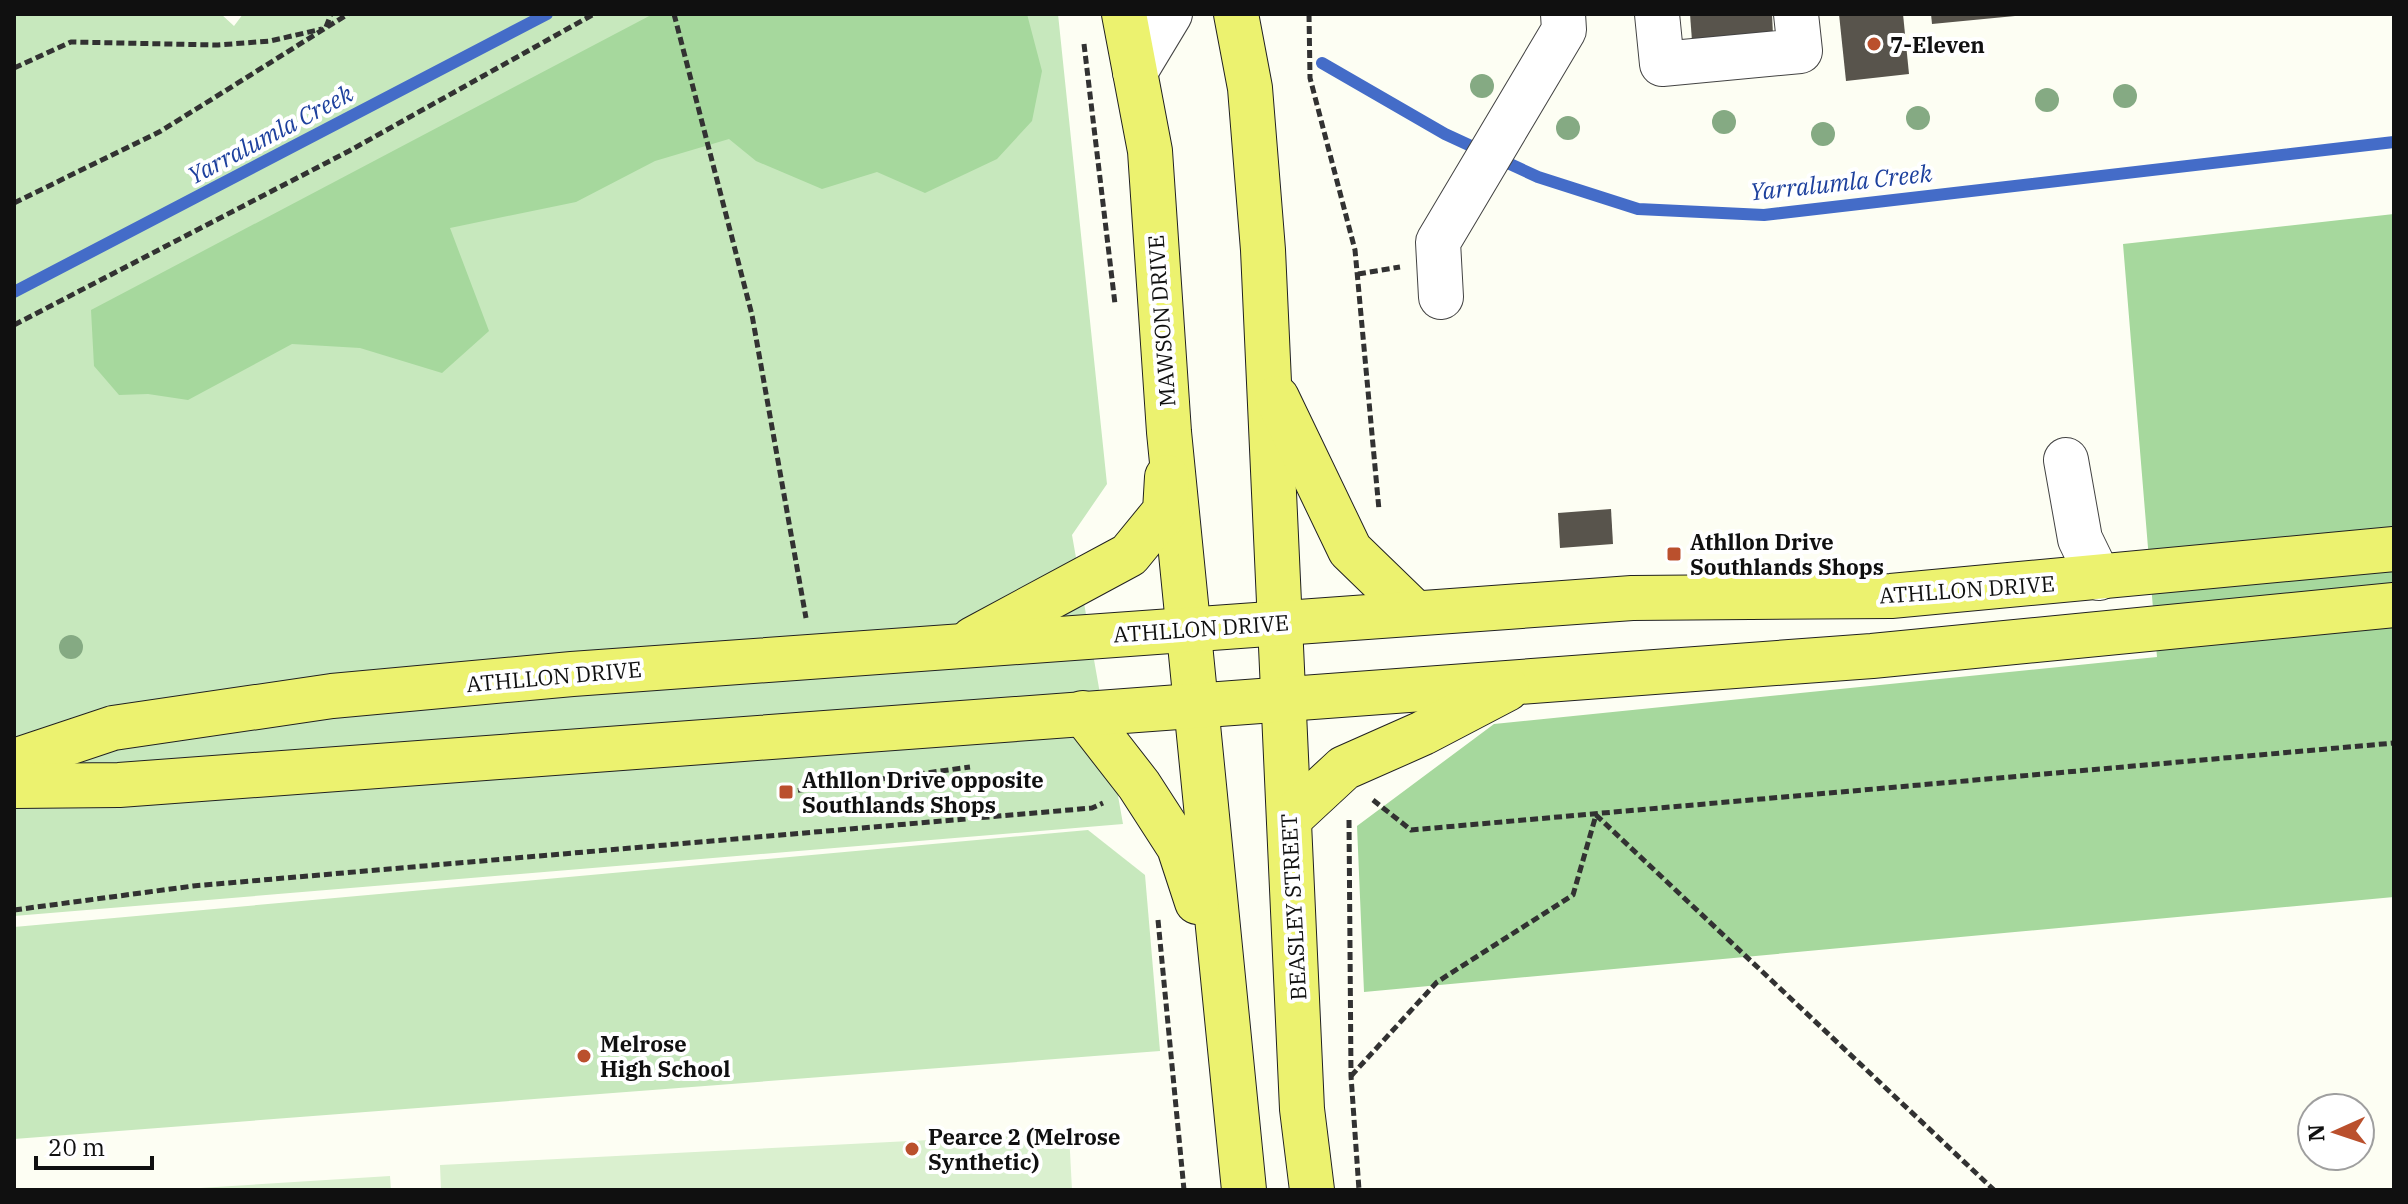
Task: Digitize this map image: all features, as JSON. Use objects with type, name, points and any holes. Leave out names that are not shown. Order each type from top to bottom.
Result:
[{"type":"main road","name":"MAWSON DRIVE","points":[[1124,14],[1150,151],[1169,432],[1188,629]]},
{"type":"main road","points":[[1236,14],[1250,88],[1269,381],[1280,623]]},
{"type":"main road","points":[[1269,381],[1350,550],[1415,613]]},
{"type":"main road","points":[[961,646],[1129,555],[1165,511],[1169,432]]},
{"type":"main road","name":"ATHLLON DRIVE","points":[[14,761],[113,728],[332,696],[810,656],[1632,598],[1891,596],[2394,549]]},
{"type":"main road","points":[[14,786],[119,785],[1872,656],[2394,605]]},
{"type":"main road","name":"BEASLEY STREET","points":[[1280,623],[1302,1109],[1312,1190]]},
{"type":"main road","points":[[1188,629],[1244,1190]]},
{"type":"main road","points":[[1289,819],[1344,768],[1423,733],[1524,680]]},
{"type":"main road","points":[[1083,713],[1139,785],[1179,847],[1221,973]]},
{"type":"street","points":[[1135,72],[1170,14]]},
{"type":"street","points":[[1441,297],[1438,242],[1564,30],[1563,14]]},
{"type":"street","points":[[1657,14],[1662,64],[1800,51],[1796,14]]},
{"type":"street","points":[[2066,460],[2080,539],[2099,578]]},
{"type":"path","points":[[326,28],[331,14]]},
{"type":"path","points":[[14,203],[161,131],[348,14]]},
{"type":"path","points":[[14,325],[349,151],[594,14]]},
{"type":"path","points":[[674,14],[752,315],[804,600],[810,656]]},
{"type":"path","points":[[1309,14],[1310,78],[1355,250],[1380,518]]},
{"type":"path","points":[[14,68],[71,42],[218,45],[270,41],[326,28]]},
{"type":"path","points":[[1082,30],[1117,317]]},
{"type":"path","points":[[1411,830],[2394,743]]},
{"type":"path","points":[[786,792],[972,767]]},
{"type":"path","points":[[14,910],[193,886],[1092,808]]},
{"type":"path","points":[[1353,812],[1348,822],[1351,1076],[1359,1190]]},
{"type":"path","points":[[1351,1076],[1437,982],[1573,895],[1596,815]]},
{"type":"path","points":[[1596,815],[1994,1190]]},
{"type":"path","points":[[1158,915],[1184,1190]]},
{"type":"green space","points":[[14,14],[221,14],[234,26],[243,14],[1058,14],[1107,484],[1072,535],[1123,824],[14,916]]},
{"type":"green space","points":[[653,14],[1027,14],[1042,71],[1032,121],[997,159],[925,193],[877,172],[822,189],[756,161],[729,139],[655,161],[576,202],[450,228],[489,331],[442,373],[360,348],[292,344],[188,400],[148,394],[119,395],[94,366],[91,310]]},
{"type":"green space","points":[[2394,214],[2394,897],[1364,992],[1357,826],[1494,724],[2157,657],[2123,244]]},
{"type":"green space","name":"Melrose High School","points":[[1088,830],[1145,875],[1160,1051],[14,1139],[14,927]]},
{"type":"green space","name":"Pearce 2 (Melrose Synthetic)","points":[[1069,1133],[1072,1190],[441,1190],[440,1165]]},
{"type":"green space","points":[[390,1176],[391,1190],[168,1190]]},
{"type":"building","points":[[1690,14],[1772,14],[1773,35],[1692,41]]},
{"type":"building","name":"7-Eleven","points":[[1839,14],[1903,14],[1909,74],[1846,81]]},
{"type":"building","points":[[1931,14],[2015,14],[2015,16],[1932,24]]},
{"type":"building","points":[[1611,509],[1613,544],[1560,548],[1558,513]]},
{"type":"waterway","name":"Yarralumla Creek","points":[[14,292],[547,14]]},
{"type":"waterway","name":"Yarralumla Creek","points":[[1322,63],[1445,134],[1538,177],[1638,209],[1764,215],[2394,142]]},
{"type":"place","name":"7-Eleven","points":[[1874,44]]},
{"type":"place","name":"Athllon Drive Southlands Shops","points":[[1674,554]]},
{"type":"place","name":"Athllon Drive opposite Southlands Shops","points":[[786,792]]},
{"type":"place","name":"Melrose High School","points":[[584,1056]]},
{"type":"place","name":"Pearce 2 (Melrose Synthetic)","points":[[912,1149]]}]
